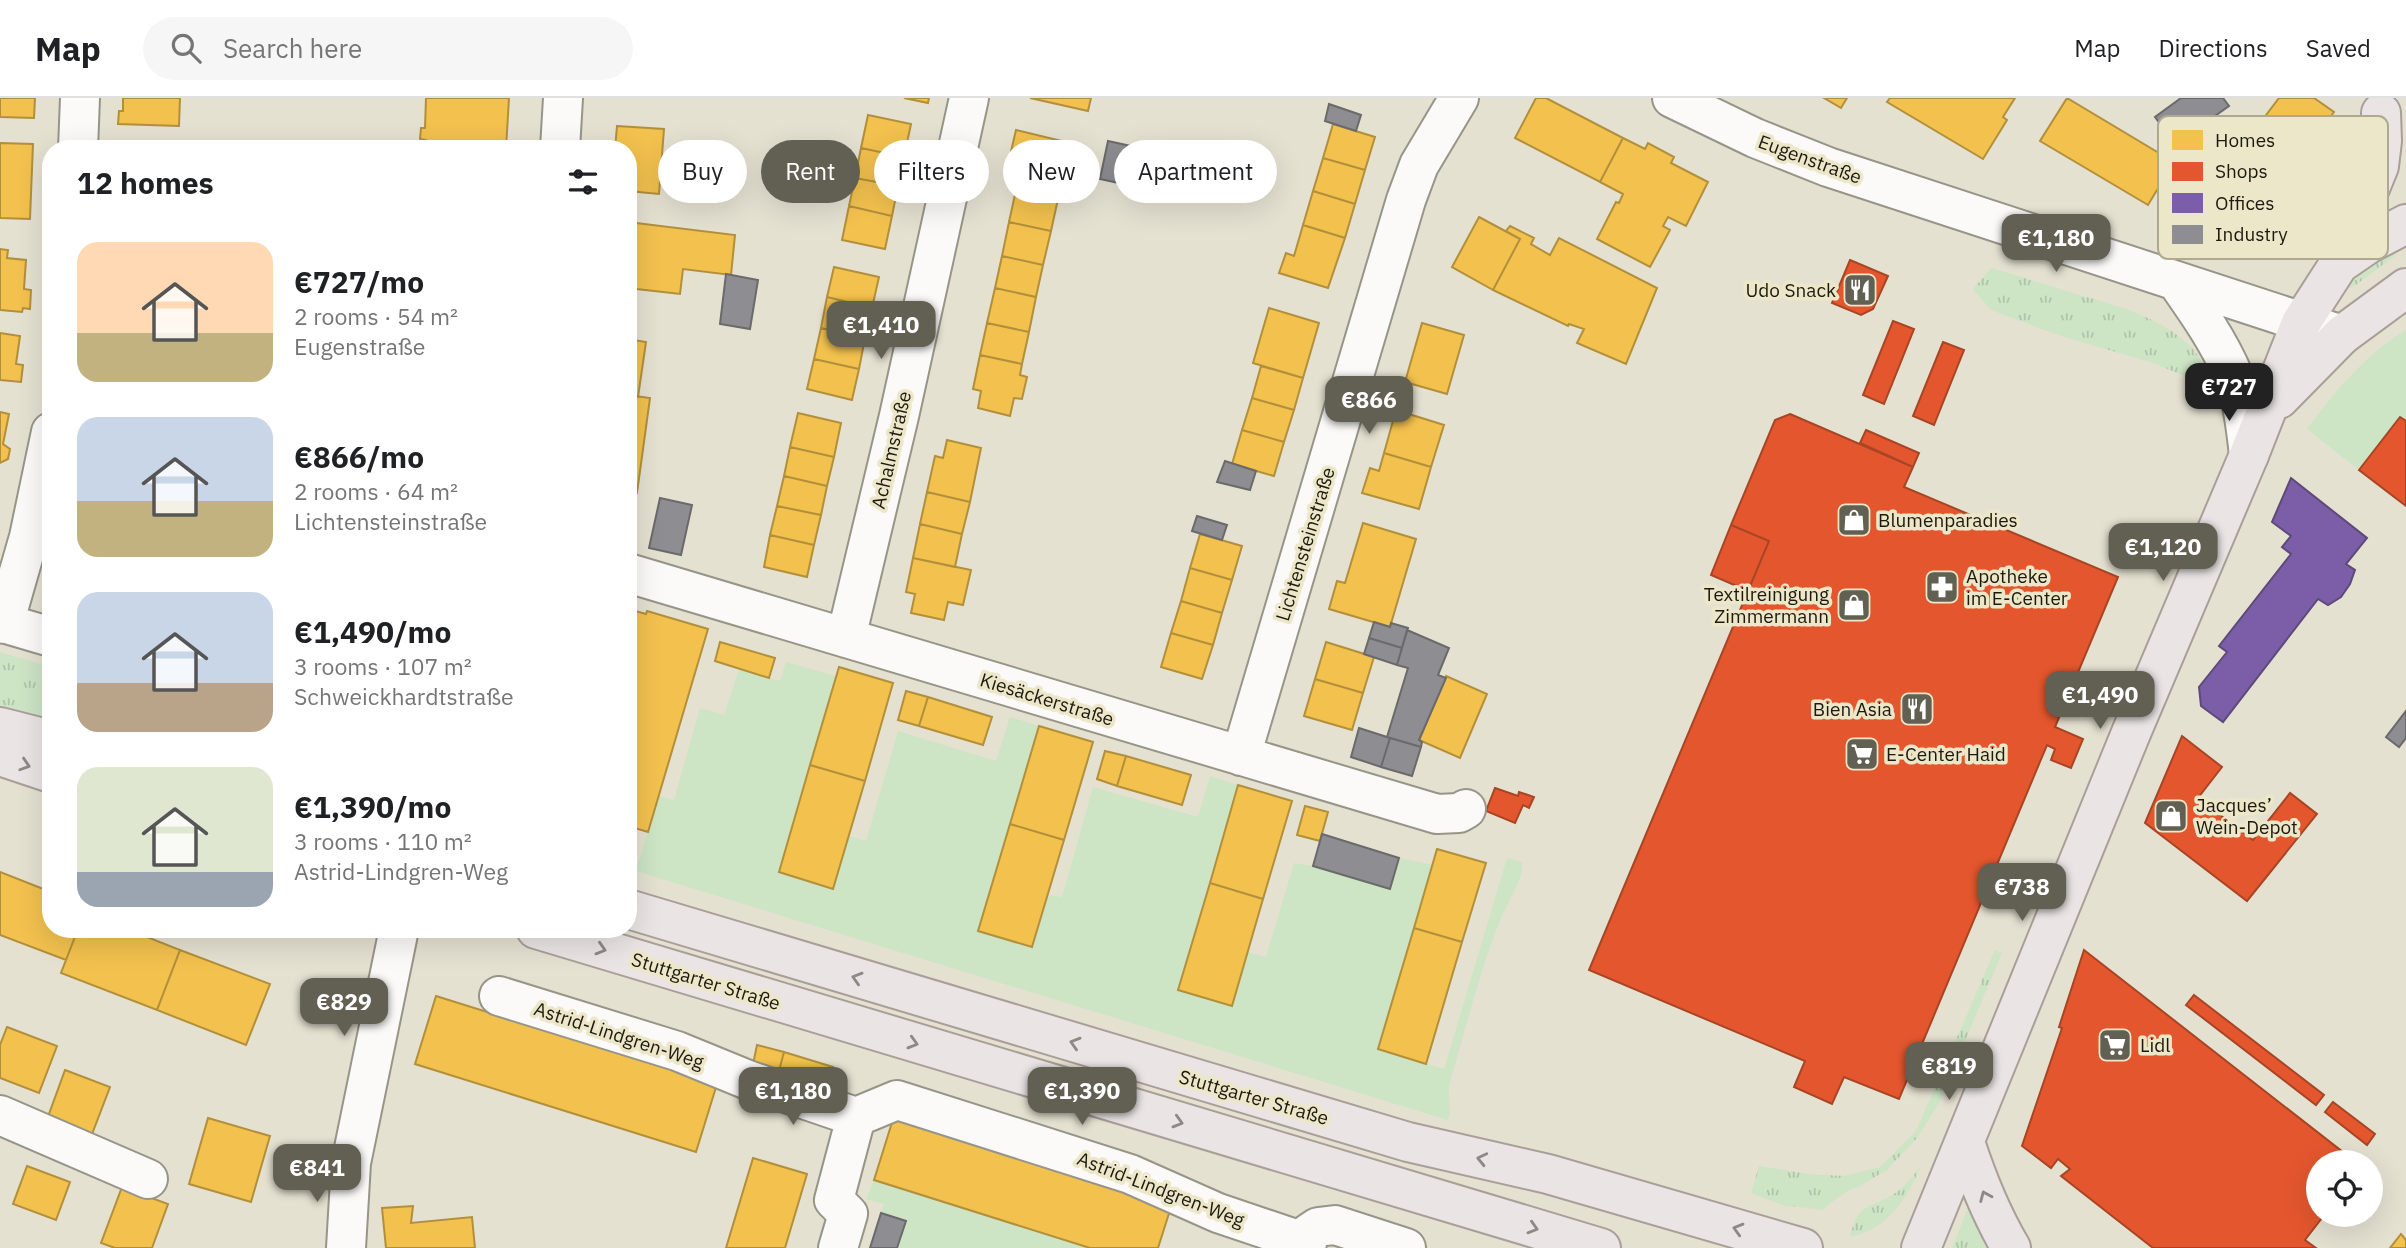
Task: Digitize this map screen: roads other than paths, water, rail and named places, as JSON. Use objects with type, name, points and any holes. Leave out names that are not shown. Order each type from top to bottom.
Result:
[{"type":"main road","points":[[2388,123],[2406,149]]},
{"type":"main road","points":[[2388,233],[2406,224]]},
{"type":"main road","points":[[1921,1248],[2301,323],[2341,259]]},
{"type":"main road","points":[[2339,264],[2346,259]]},
{"type":"main road","points":[[2265,413],[2342,335],[2406,288]]},
{"type":"main road","points":[[0,727],[42,738]]},
{"type":"main road","points":[[0,756],[42,770]]},
{"type":"main road","name":"Stuttgarter Straße","points":[[637,912],[1408,1142],[1548,1174],[1803,1248]]},
{"type":"main road","name":"Stuttgarter Straße","points":[[566,938],[1601,1248]]},
{"type":"main road","points":[[1965,1142],[1996,1223],[2011,1248]]},
{"type":"street","points":[[78,140],[80,98]]},
{"type":"street","points":[[561,140],[563,98]]},
{"type":"street","name":"Achalmstraße","points":[[846,638],[899,416],[969,98]]},
{"type":"street","name":"Lichtensteinstraße","points":[[1241,756],[1406,200],[1419,165],[1459,98]]},
{"type":"street","name":"Eugenstraße","points":[[1672,98],[1755,138],[1828,167],[2342,335]]},
{"type":"street","name":"Eugenstraße","points":[[1953,209],[1978,207],[2264,298],[2276,303],[2301,323]]},
{"type":"street","points":[[2177,282],[2212,335],[2234,377],[2249,455]]},
{"type":"street","points":[[42,475],[29,537],[2,623],[42,634]]},
{"type":"street","name":"Kiesäckerstraße","points":[[637,576],[1437,814],[1459,813],[1466,809]]},
{"type":"street","points":[[346,1248],[351,1163],[397,938]]},
{"type":"street","name":"Astrid-Lindgren-Weg","points":[[499,996],[677,1051],[748,1080],[856,1117],[897,1100],[1130,1174],[1219,1213],[1306,1245]]},
{"type":"street","points":[[0,1115],[148,1178]]},
{"type":"street","points":[[838,1248],[848,1214],[834,1200],[856,1117]]},
{"type":"street","points":[[1306,1245],[1309,1233],[1318,1227],[1335,1225],[1406,1248]]},
{"type":"place","name":"Udo Snack","points":[[1860,290]]},
{"type":"place","name":"Blumenparadies","points":[[1854,520]]},
{"type":"place","name":"Apotheke im E-Center","points":[[1942,587]]},
{"type":"place","name":"Textilreinigung Zimmermann","points":[[1854,605]]},
{"type":"place","name":"Bien Asia","points":[[1917,709]]},
{"type":"place","name":"E-Center Haid","points":[[1862,754]]},
{"type":"place","name":"Jacques’ Wein-Depot","points":[[2171,816]]},
{"type":"place","name":"Lidl","points":[[2115,1045]]}]
